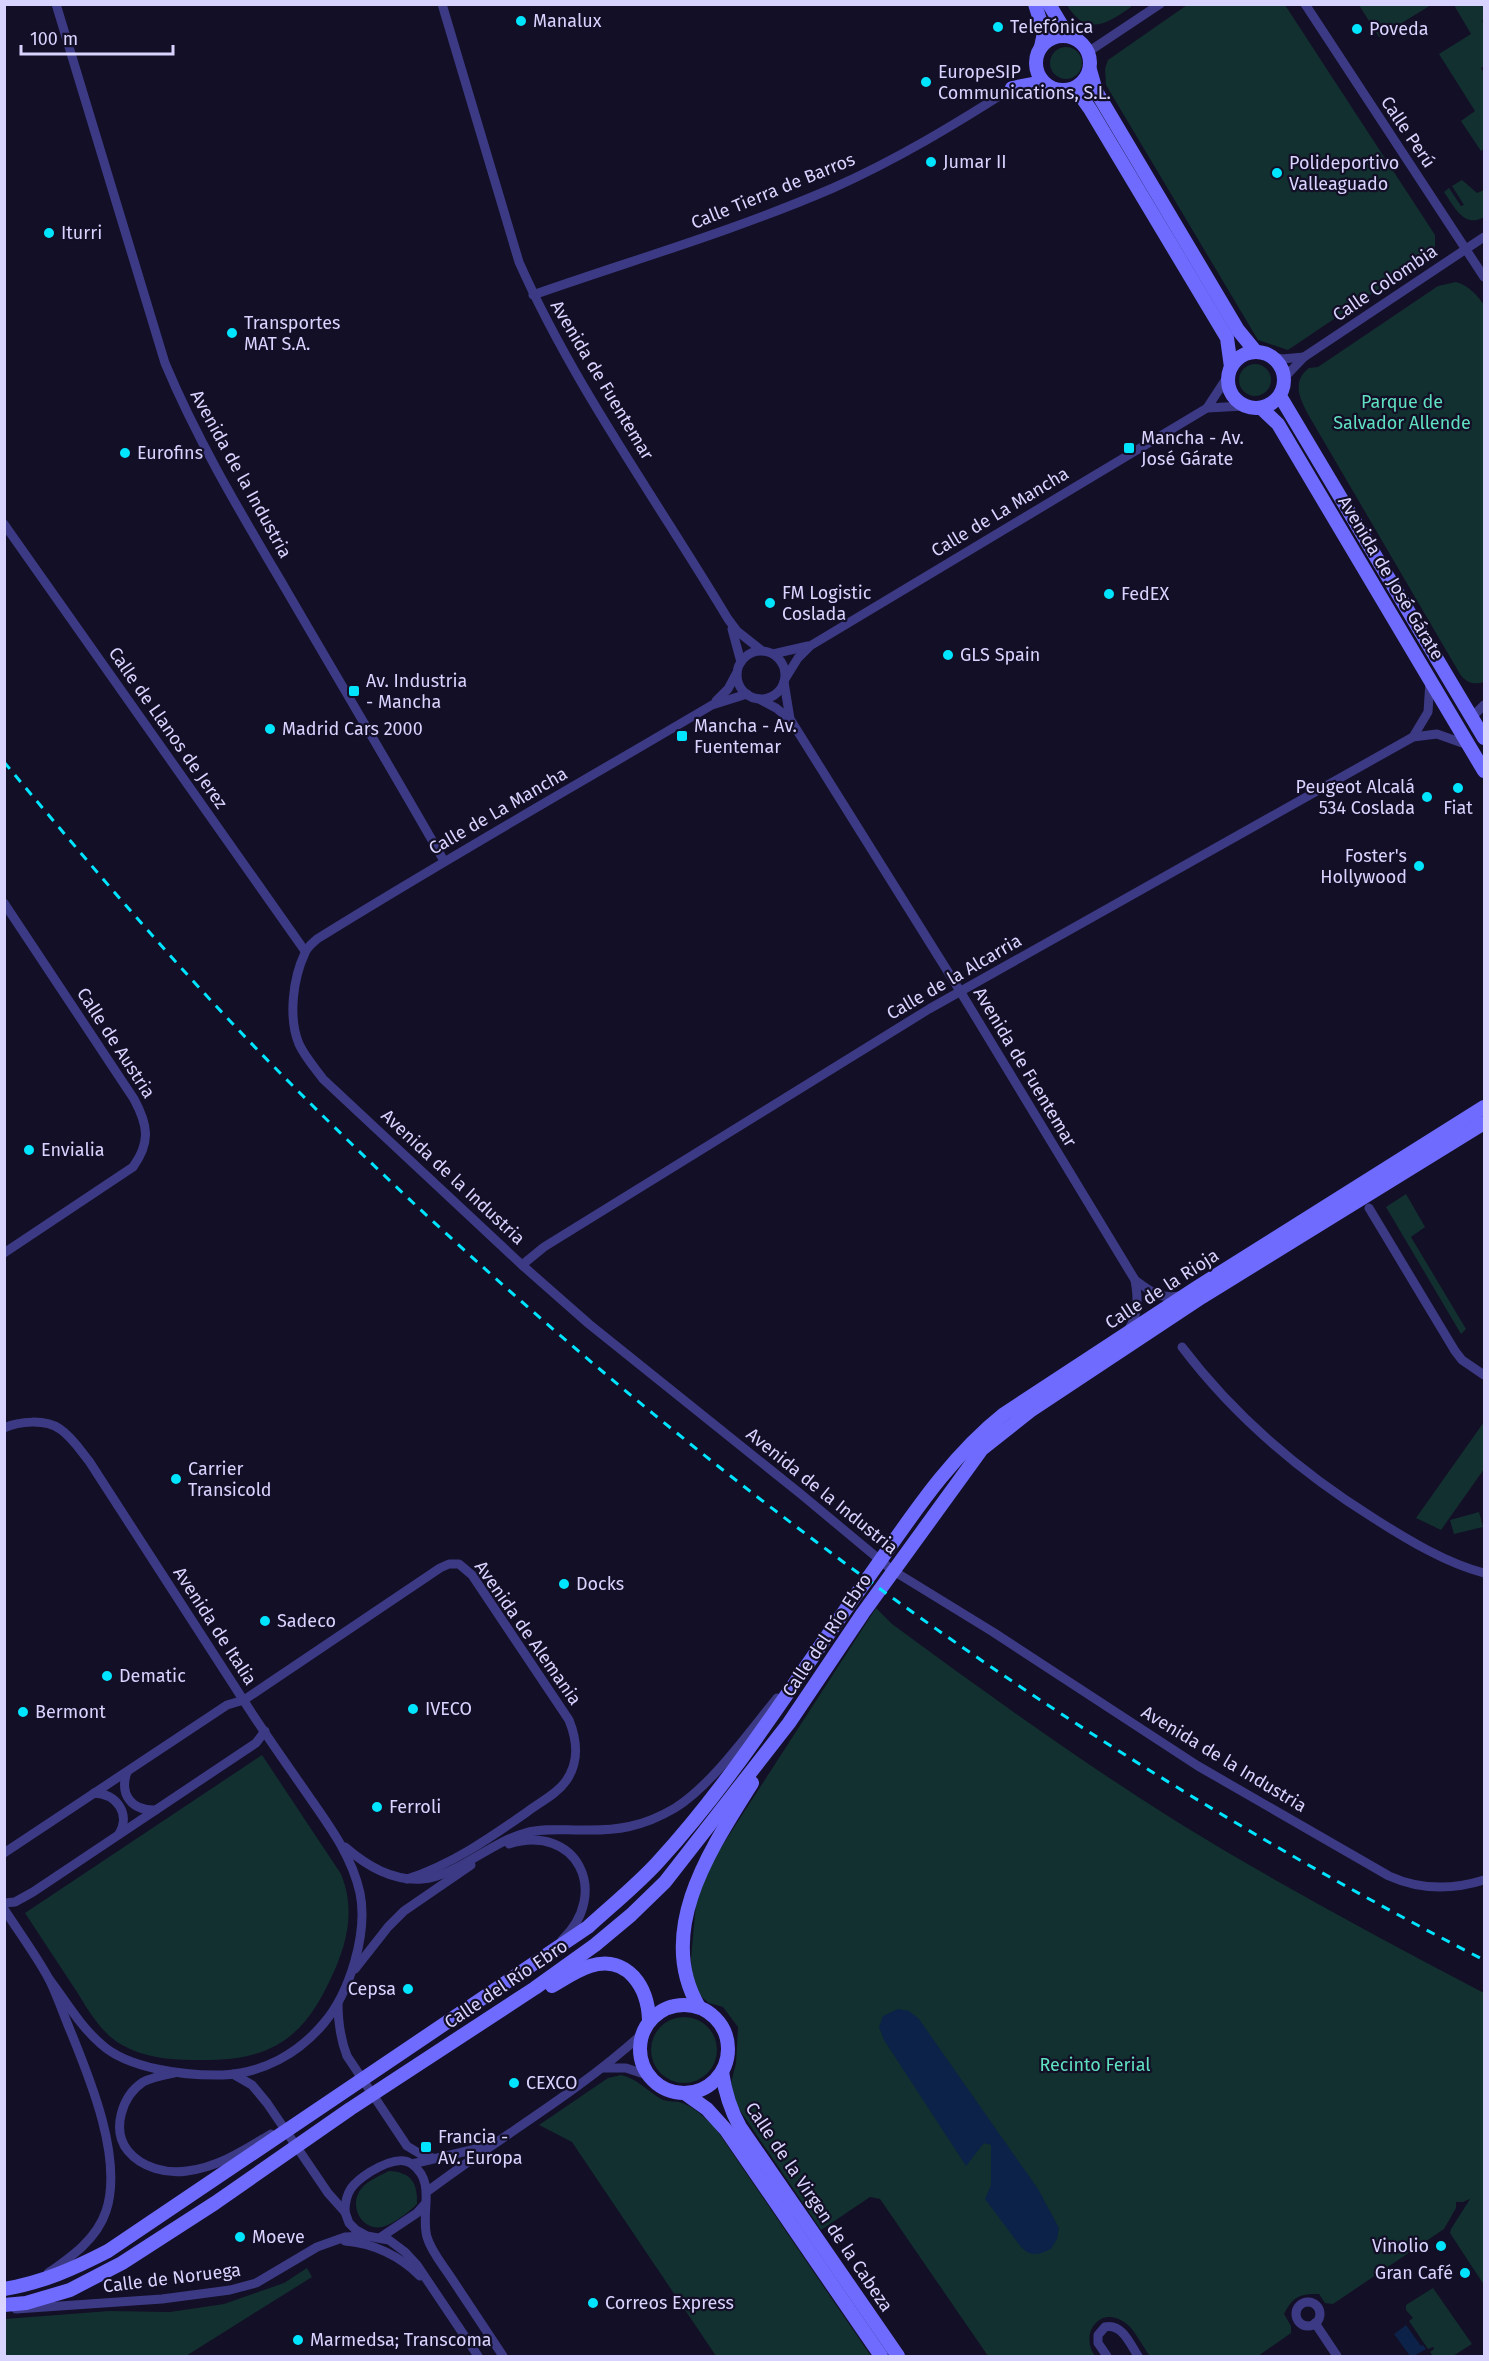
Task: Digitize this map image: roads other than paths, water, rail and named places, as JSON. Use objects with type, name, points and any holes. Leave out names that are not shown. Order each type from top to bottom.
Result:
[{"type":"main road","points":[[1012,88],[1036,62],[1041,47],[1044,33],[1035,4]]},
{"type":"main road","points":[[1049,4],[1068,36]]},
{"type":"main road","points":[[1041,47],[1053,38],[1068,36],[1076,39],[1088,52],[1096,91],[1238,330],[1256,351],[1273,357],[1283,369],[1284,387],[1280,396],[1272,404],[1261,408],[1244,406],[1231,393],[1227,338],[1090,109],[1075,88]]},
{"type":"main road","points":[[1036,62],[1043,81],[1050,87]]},
{"type":"main road","points":[[1012,88],[1032,84],[1061,90],[1075,88],[1081,84],[1090,70]]},
{"type":"main road","points":[[1230,371],[1246,353],[1256,351]]},
{"type":"main road","name":"Avenida de José Gárate","points":[[1280,396],[1485,738]]},
{"type":"main road","name":"Avenida de José Gárate","points":[[1261,408],[1278,424],[1485,771]]},
{"type":"main road","name":"Calle de la Rioja","points":[[894,1542],[954,1461],[987,1427],[1004,1414],[1186,1295],[1485,1107]]},
{"type":"main road","name":"Calle de la Rioja","points":[[907,1551],[982,1449],[1030,1411],[1202,1297],[1485,1123]]},
{"type":"main road","name":"Calle del Río Ebro","points":[[4,2289],[33,2283],[75,2268],[108,2251],[588,1927],[657,1863],[733,1770],[894,1542]]},
{"type":"main road","name":"Calle del Río Ebro","points":[[4,2307],[70,2290],[122,2263],[552,1976],[631,1915],[665,1882],[789,1723],[907,1551]]},
{"type":"main road","points":[[699,2007],[688,1989],[683,1951],[684,1931],[694,1885],[708,1855],[789,1723]]},
{"type":"main road","points":[[456,2040],[571,1974],[591,1965],[616,1966],[639,1982],[648,2003],[649,2020]]},
{"type":"main road","points":[[685,2004],[699,2007],[712,2015],[722,2027],[728,2041],[728,2057],[722,2072],[713,2083],[700,2091],[686,2094],[671,2092],[658,2086],[647,2075],[640,2056],[641,2036],[649,2020],[659,2011],[685,2004]]},
{"type":"main road","name":"Calle de la Virgen de la Cabeza","points":[[722,2072],[725,2092],[740,2127],[898,2356]]},
{"type":"main road","name":"Calle de la Virgen de la Cabeza","points":[[686,2094],[707,2109],[726,2130],[881,2356]]},
{"type":"street","name":"Avenida de la Industria","points":[[56,4],[162,353],[180,399],[195,432],[444,861]]},
{"type":"street","name":"Avenida de Fuentemar","points":[[442,4],[519,262],[533,295],[558,343],[728,619],[737,631],[760,650]]},
{"type":"street","points":[[1088,52],[1160,4]]},
{"type":"street","name":"Calle Perú","points":[[1305,4],[1485,277]]},
{"type":"street","name":"Calle Tierra de Barros","points":[[533,295],[755,219],[835,187],[915,148],[1012,88]]},
{"type":"street","name":"Calle Colombia","points":[[1285,377],[1304,357],[1485,237]]},
{"type":"street","points":[[1273,357],[1291,359],[1304,357]]},
{"type":"street","name":"Calle de La Mancha","points":[[784,681],[798,658],[810,645],[1207,408],[1230,371]]},
{"type":"street","name":"Calle de La Mancha","points":[[1207,408],[1244,406]]},
{"type":"street","name":"Calle de Llanos de Jerez","points":[[4,524],[305,951]]},
{"type":"street","name":"Avenida de Fuentemar","points":[[728,619],[741,662]]},
{"type":"street","name":"Calle de La Mancha","points":[[773,654],[810,645]]},
{"type":"street","points":[[760,650],[773,654],[783,665],[784,681],[773,696],[756,698],[747,694],[739,684],[737,672],[741,662],[749,654],[760,650]]},
{"type":"street","name":"Calle de La Mancha","points":[[712,705],[728,689],[737,672]]},
{"type":"street","points":[[1413,737],[1428,712],[1430,678]]},
{"type":"street","name":"Avenida de Fuentemar","points":[[784,681],[790,719]]},
{"type":"street","name":"Calle de La Mancha","points":[[305,951],[317,939],[444,861],[712,705],[747,694]]},
{"type":"street","name":"Avenida de Fuentemar","points":[[756,698],[776,708],[790,719],[1135,1280],[1138,1297],[1136,1312],[1134,1321],[1126,1334]]},
{"type":"street","points":[[1472,717],[1485,705]]},
{"type":"street","name":"Calle de la Alcarria","points":[[522,1265],[544,1247],[960,992],[1413,737],[1437,734],[1471,746]]},
{"type":"street","name":"Calle de Austria","points":[[4,903],[134,1099],[143,1116],[147,1133],[144,1147],[133,1167],[4,1253]]},
{"type":"street","name":"Avenida de la Industria","points":[[305,951],[297,976],[293,1008],[299,1044],[323,1079],[522,1265],[589,1324],[802,1495],[875,1557],[1198,1766],[1389,1876],[1402,1882],[1434,1888],[1461,1886],[1485,1880]]},
{"type":"street","points":[[1369,1208],[1455,1351],[1462,1360],[1485,1375]]},
{"type":"street","name":"Avenida de Fuentemar","points":[[1135,1280],[1160,1297],[1186,1295]]},
{"type":"street","points":[[1182,1347],[1231,1406],[1280,1452],[1338,1496],[1410,1542],[1485,1573]]},
{"type":"street","name":"Avenida de Italia","points":[[4,1428],[24,1423],[57,1427],[73,1441],[89,1461],[244,1700],[343,1846]]},
{"type":"street","name":"Avenida de Alemania","points":[[4,1853],[227,1705],[244,1700],[440,1568],[449,1564],[459,1564],[472,1575],[569,1720],[575,1735],[577,1751],[572,1769],[559,1790],[472,1849],[425,1873],[407,1879]]},
{"type":"street","points":[[343,1846],[380,1872],[407,1879],[436,1876],[501,1842],[528,1832],[550,1829],[615,1830],[640,1826],[678,1806],[700,1788],[802,1671]]},
{"type":"street","points":[[4,1903],[24,1898],[256,1743],[265,1731]]},
{"type":"street","points":[[127,1772],[124,1788],[128,1800],[139,1808],[156,1809]]},
{"type":"street","points":[[94,1793],[108,1796],[121,1806],[124,1818],[117,1836]]},
{"type":"street","points":[[348,1978],[388,1927],[413,1904],[494,1851],[518,1842],[539,1840],[559,1846],[571,1853],[580,1866],[585,1880],[586,1895],[577,1921],[565,1936],[525,1971]]},
{"type":"street","points":[[341,2094],[224,2161],[187,2171],[153,2168],[135,2158],[127,2149],[120,2125],[124,2104],[136,2088],[154,2078],[180,2073],[232,2074],[264,2067],[299,2048],[321,2026],[338,2001],[355,1960],[359,1940],[362,1904],[356,1877],[343,1846]]},
{"type":"street","points":[[4,1909],[81,2024],[103,2046],[133,2062],[180,2073]]},
{"type":"street","points":[[33,2283],[89,2240],[100,2226],[111,2192],[107,2142],[98,2102],[49,1979]]},
{"type":"street","points":[[338,2001],[338,2026],[347,2056],[406,2146],[437,2159]]},
{"type":"street","points":[[428,2191],[604,2068],[641,2036]]},
{"type":"street","points":[[604,2068],[626,2068],[647,2075]]},
{"type":"street","points":[[232,2074],[252,2085],[267,2103],[356,2230],[367,2235],[381,2237],[405,2252],[417,2265],[478,2356]]},
{"type":"street","points":[[400,2137],[411,2163],[424,2180],[428,2191],[425,2204],[426,2230],[431,2248],[503,2356]]},
{"type":"street","points":[[345,2212],[348,2192],[354,2183],[386,2164],[437,2159],[491,2145]]},
{"type":"street","points":[[381,2237],[417,2213],[425,2204]]},
{"type":"street","name":"Calle de Noruega","points":[[4,2307],[27,2310],[162,2299],[230,2290],[256,2283],[317,2247],[345,2237],[367,2235]]},
{"type":"street","name":"Calle de Noruega","points":[[333,2241],[362,2243],[381,2249],[403,2261],[436,2293]]},
{"type":"street","points":[[1315,2324],[1337,2356]]},
{"type":"street","points":[[1107,2356],[1098,2343],[1098,2336],[1105,2327],[1113,2326],[1119,2329],[1138,2356]]},
{"type":"water","points":[[898,2009],[909,2011],[919,2019],[1038,2189],[1059,2228],[1057,2239],[1051,2249],[1035,2254],[1021,2247],[985,2199],[991,2185],[991,2145],[984,2143],[966,2166],[884,2040],[879,2027],[883,2016]]},
{"type":"water","points":[[1406,2325],[1421,2346],[1423,2345],[1426,2349],[1414,2356],[1410,2356],[1394,2334]]},
{"type":"railway","points":[[4,762],[181,968],[293,1086],[427,1215],[565,1339],[707,1457],[854,1570],[1005,1677],[1161,1777],[1320,1872],[1484,1960]]},
{"type":"place","name":"Manalux","points":[[521,21]]},
{"type":"place","name":"Telefónica","points":[[998,27]]},
{"type":"place","name":"Poveda","points":[[1357,29]]},
{"type":"place","name":"EuropeSIP Communications, S.L.","points":[[926,82]]},
{"type":"place","name":"Jumar II","points":[[931,162]]},
{"type":"place","name":"Polideportivo Valleaguado","points":[[1277,173]]},
{"type":"place","name":"Iturri","points":[[49,233]]},
{"type":"place","name":"Transportes MAT S.A.","points":[[232,333]]},
{"type":"place","name":"Mancha - Av. José Gárate","points":[[1129,448]]},
{"type":"place","name":"Eurofins","points":[[125,453]]},
{"type":"place","name":"FedEX","points":[[1109,594]]},
{"type":"place","name":"FM Logistic Coslada","points":[[770,603]]},
{"type":"place","name":"GLS Spain","points":[[948,655]]},
{"type":"place","name":"Av. Industria - Mancha","points":[[354,691]]},
{"type":"place","name":"Madrid Cars 2000","points":[[270,729]]},
{"type":"place","name":"Mancha - Av. Fuentemar","points":[[682,736]]},
{"type":"place","name":"Fiat","points":[[1458,788]]},
{"type":"place","name":"Peugeot Alcalá 534 Coslada","points":[[1427,797]]},
{"type":"place","name":"Foster's Hollywood","points":[[1419,866]]},
{"type":"place","name":"Envialia","points":[[29,1150]]},
{"type":"place","name":"Carrier Transicold","points":[[176,1479]]},
{"type":"place","name":"Docks","points":[[564,1584]]},
{"type":"place","name":"Sadeco","points":[[265,1621]]},
{"type":"place","name":"Dematic","points":[[107,1676]]},
{"type":"place","name":"IVECO","points":[[413,1709]]},
{"type":"place","name":"Bermont","points":[[23,1712]]},
{"type":"place","name":"Ferroli","points":[[377,1807]]},
{"type":"place","name":"Cepsa","points":[[408,1989]]},
{"type":"place","name":"CEXCO","points":[[514,2083]]},
{"type":"place","name":"Francia - Av. Europa","points":[[426,2147]]},
{"type":"place","name":"Moeve","points":[[240,2237]]},
{"type":"place","name":"Vinolio","points":[[1441,2246]]},
{"type":"place","name":"Gran Café","points":[[1465,2273]]},
{"type":"place","name":"Correos Express","points":[[593,2303]]},
{"type":"place","name":"Marmedsa; Transcoma","points":[[298,2340]]},
{"type":"park label","name":"Parque de Salvador Allende","points":[[1402,412]]},
{"type":"park label","name":"Recinto Ferial","points":[[1095,2065]]}]
